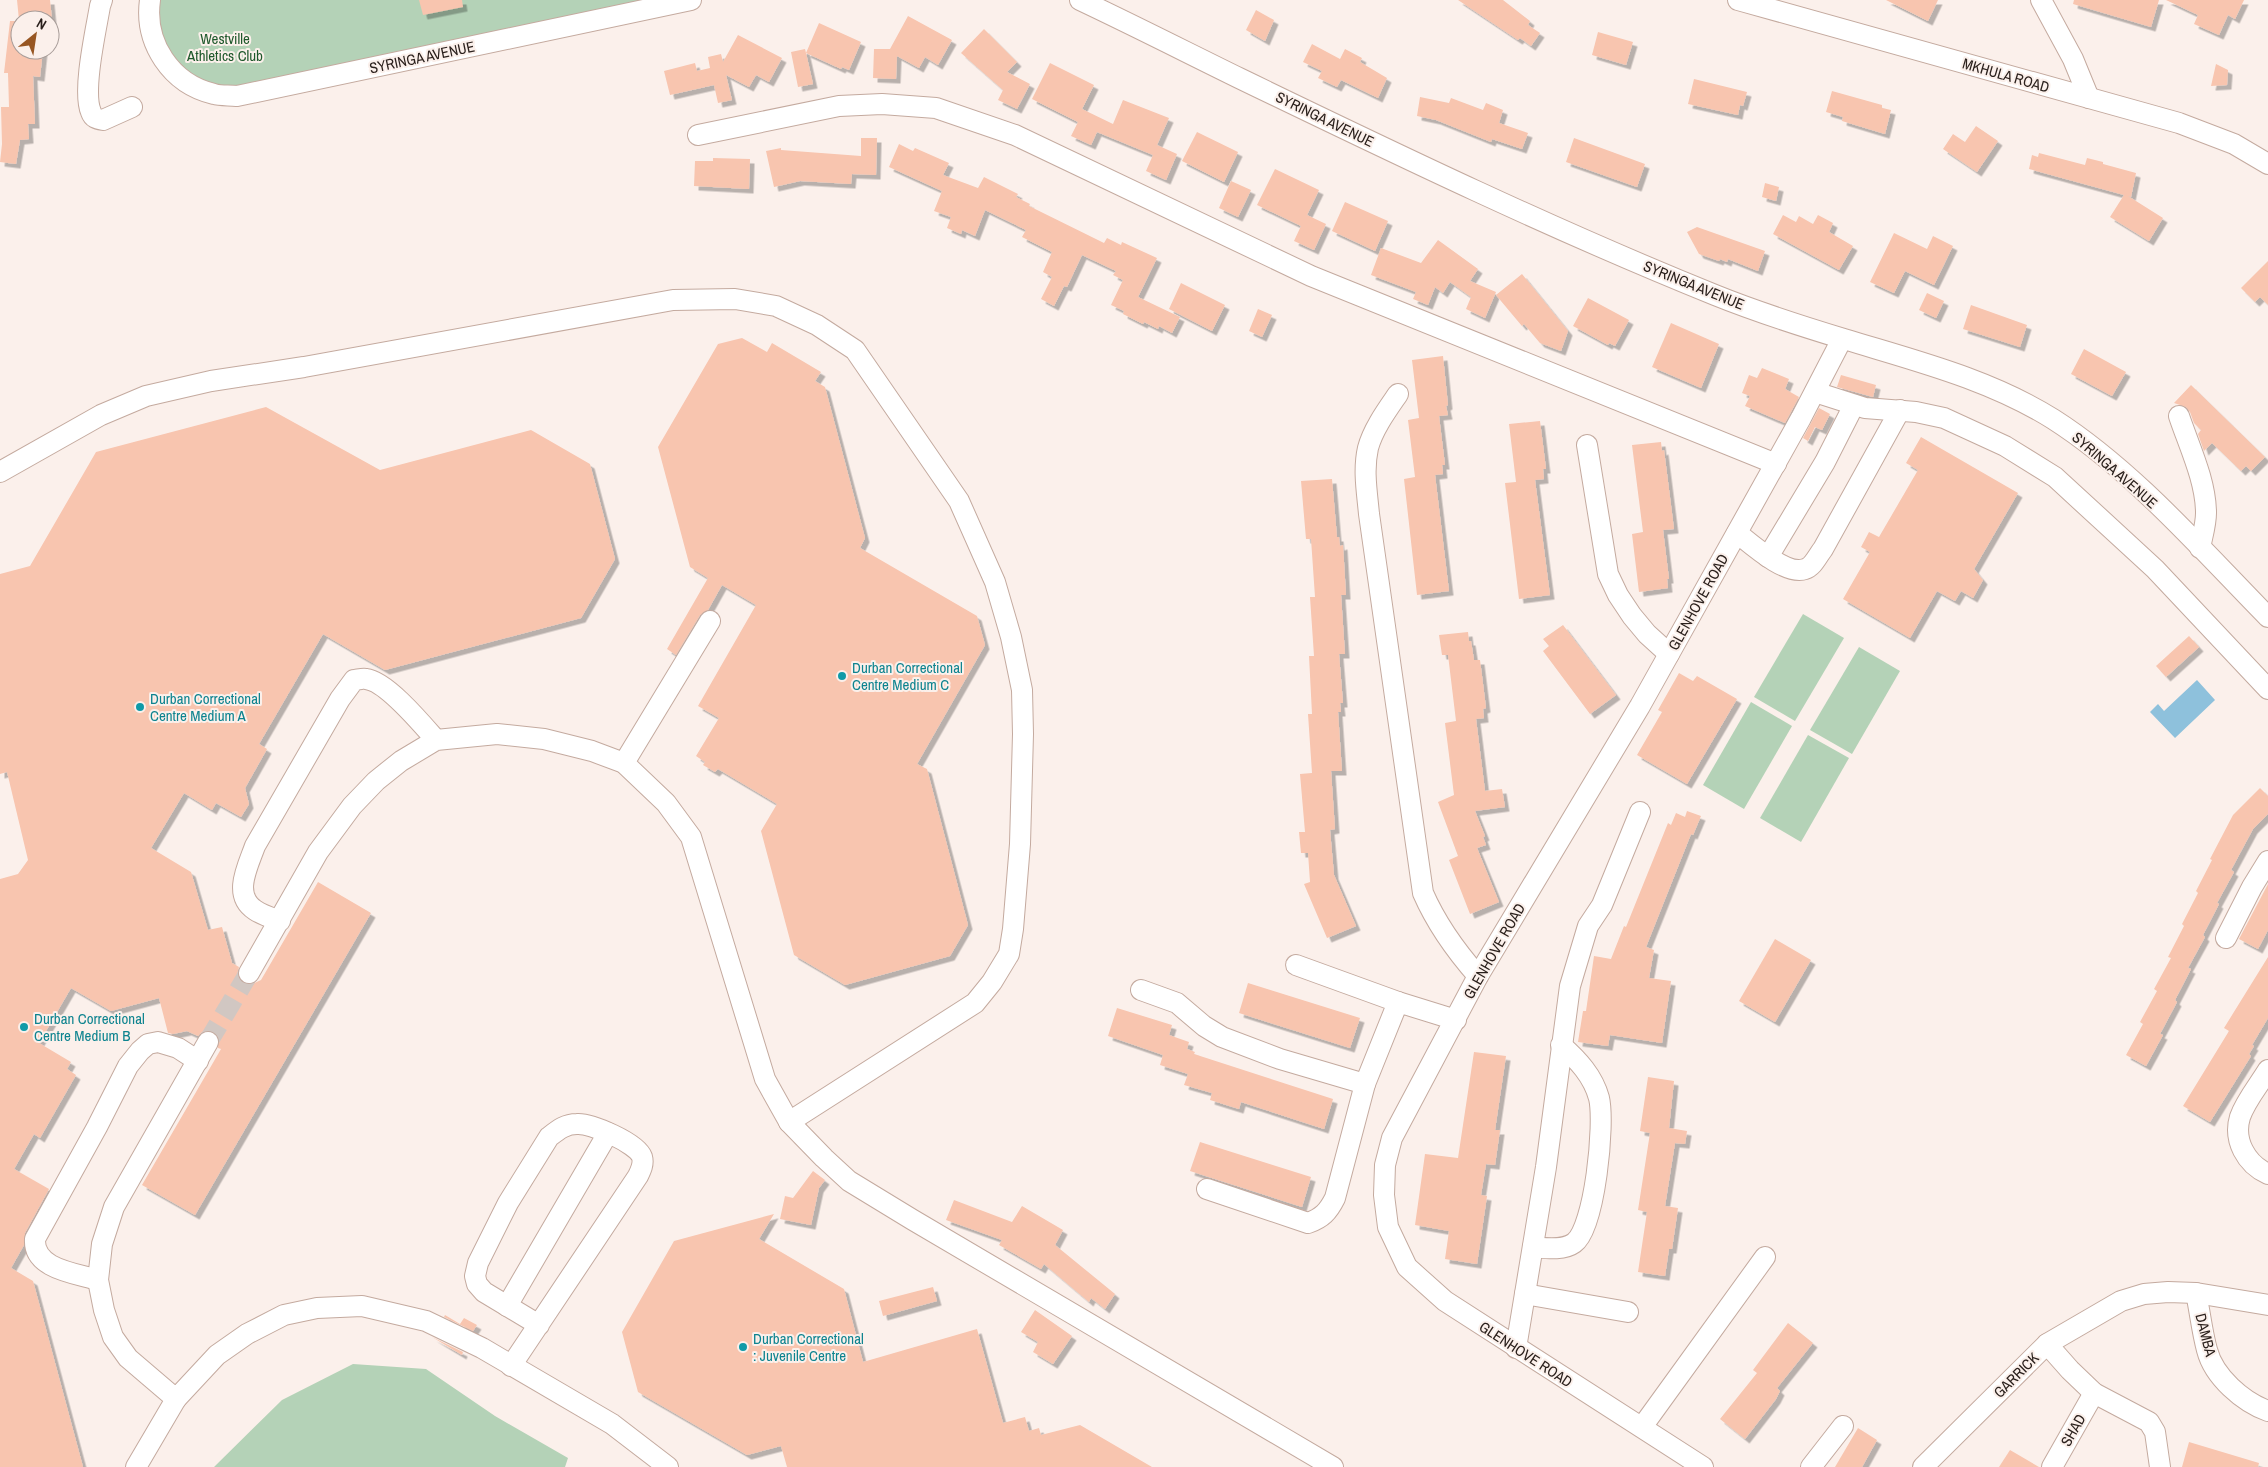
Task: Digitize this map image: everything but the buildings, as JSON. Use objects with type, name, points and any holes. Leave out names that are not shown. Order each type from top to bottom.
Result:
[{"type":"street","points":[[102,0],[90,73],[88,101],[90,111],[95,118],[103,120],[132,107]]},
{"type":"street","name":"SYRINGA AVENUE","points":[[150,0],[148,16],[150,31],[162,60],[194,87],[214,94],[237,96],[686,1]]},
{"type":"street","name":"SYRINGA AVENUE","points":[[1080,0],[1368,140],[1550,223],[1717,296],[1842,339],[1921,361],[1977,381],[2024,402],[2074,433],[2100,452],[2138,486],[2268,617]]},
{"type":"street","name":"MKHULA ROAD","points":[[1738,0],[2179,123],[2234,144],[2268,164]]},
{"type":"street","points":[[2041,0],[2073,59],[2089,98]]},
{"type":"street","points":[[698,135],[839,106],[882,104],[936,108],[1014,135],[1311,276],[1776,464]]},
{"type":"street","points":[[0,472],[101,415],[146,396],[211,381],[304,367],[673,300],[735,299],[776,306],[817,325],[855,350],[959,501],[995,582],[1006,619],[1022,698],[1024,734],[1016,904],[1009,954],[992,982],[975,1003],[789,1122]]},
{"type":"street","name":"GLENHOVE ROAD","points":[[1703,1467],[1445,1301],[1407,1267],[1388,1227],[1384,1195],[1385,1165],[1392,1138],[1478,976],[1669,654],[1776,464],[1842,339]]},
{"type":"street","points":[[1815,392],[1854,405],[1879,410],[1900,410],[1944,418],[2005,446],[2055,477],[2155,568],[2268,689]]},
{"type":"street","points":[[1398,394],[1377,427],[1368,447],[1366,471],[1369,514],[1423,893],[1433,917],[1453,947],[1478,976]]},
{"type":"street","points":[[1768,557],[1825,462],[1854,405]]},
{"type":"street","points":[[1737,533],[1768,557],[1797,570],[1809,567],[1828,540],[1900,410]]},
{"type":"street","points":[[2179,416],[2201,483],[2205,505],[2206,514],[2200,548]]},
{"type":"street","points":[[1587,445],[1608,574],[1618,595],[1632,616],[1646,634],[1669,654]]},
{"type":"street","points":[[624,763],[710,621]]},
{"type":"street","points":[[280,921],[255,910],[246,902],[242,885],[246,871],[255,846],[340,699],[354,680],[366,679],[378,684],[401,702],[436,740]]},
{"type":"street","points":[[249,973],[318,852],[352,806],[376,781],[401,761],[436,740],[497,734],[544,739],[592,751],[624,763],[666,802],[691,837],[765,1079],[789,1122],[824,1158],[849,1181],[1333,1467]]},
{"type":"street","points":[[1516,1348],[1546,1167],[1570,986],[1588,926],[1602,905],[1640,812]]},
{"type":"street","points":[[2226,938],[2252,887],[2268,861]]},
{"type":"street","points":[[1296,965],[1398,1002],[1456,1020]]},
{"type":"street","points":[[1141,990],[1178,1003],[1204,1026],[1222,1036],[1280,1060],[1365,1084]]},
{"type":"street","points":[[1207,1189],[1308,1223],[1320,1219],[1336,1198],[1365,1084],[1398,1002]]},
{"type":"street","points":[[98,1280],[50,1265],[37,1255],[34,1248],[35,1239],[97,1127],[128,1066],[140,1051],[148,1044],[158,1042],[178,1048],[198,1061]]},
{"type":"street","points":[[176,1399],[128,1358],[113,1337],[104,1310],[98,1280],[102,1244],[114,1208],[208,1042]]},
{"type":"street","points":[[1533,1247],[1558,1248],[1574,1244],[1583,1233],[1589,1217],[1600,1138],[1599,1098],[1593,1081],[1579,1061],[1562,1045]]},
{"type":"street","points":[[2268,1070],[2262,1088],[2240,1118],[2238,1139],[2244,1152],[2253,1164],[2268,1174]]},
{"type":"street","points":[[511,1366],[539,1325],[638,1176],[642,1165],[642,1156],[637,1149],[595,1126],[578,1124],[558,1130],[549,1137],[508,1203],[478,1263],[475,1276],[477,1284],[484,1292],[539,1325]]},
{"type":"street","points":[[507,1306],[608,1133]]},
{"type":"street","points":[[1642,1427],[1764,1257]]},
{"type":"street","points":[[2047,1344],[2121,1301],[2144,1294],[2196,1293],[2268,1304]]},
{"type":"street","name":"DAMBA","points":[[2196,1293],[2207,1352],[2216,1368],[2233,1390],[2268,1411]]},
{"type":"street","points":[[1525,1294],[1628,1312]]},
{"type":"street","points":[[136,1467],[176,1399],[217,1354],[247,1334],[284,1315],[317,1308],[362,1306],[426,1321],[482,1348],[612,1424],[654,1454],[668,1467]]},
{"type":"street","name":"GARRICK","points":[[1923,1467],[2047,1344],[2094,1393],[2148,1422],[2155,1432],[2160,1467]]},
{"type":"street","name":"SHAD","points":[[2052,1467],[2094,1393]]},
{"type":"street","points":[[1811,1467],[1843,1426]]},
{"type":"green space","name":"Westville Athletics Club","points":[[151,0],[662,0],[216,93],[164,59]]},
{"type":"green space","points":[[1803,614],[1844,638],[1795,721],[1754,697]]},
{"type":"green space","points":[[1859,647],[1900,671],[1852,754],[1810,730]]},
{"type":"green space","points":[[1751,702],[1792,726],[1744,809],[1703,785]]},
{"type":"green space","points":[[1808,735],[1849,758],[1801,842],[1760,818]]},
{"type":"green space","points":[[353,1364],[426,1369],[495,1416],[568,1458],[565,1467],[214,1467],[282,1400]]},
{"type":"water","points":[[2197,680],[2215,700],[2175,738],[2150,712],[2158,704],[2164,711]]},
{"type":"tunnel","points":[[208,1042],[249,973]]},
{"type":"place","name":"Durban Correctional Centre Medium C","points":[[842,676]]},
{"type":"place","name":"Durban Correctional Centre Medium A","points":[[140,707]]},
{"type":"place","name":"Durban Correctional Centre Medium B","points":[[24,1027]]},
{"type":"place","name":"Durban Correctional : Juvenile Centre","points":[[743,1347]]}]
